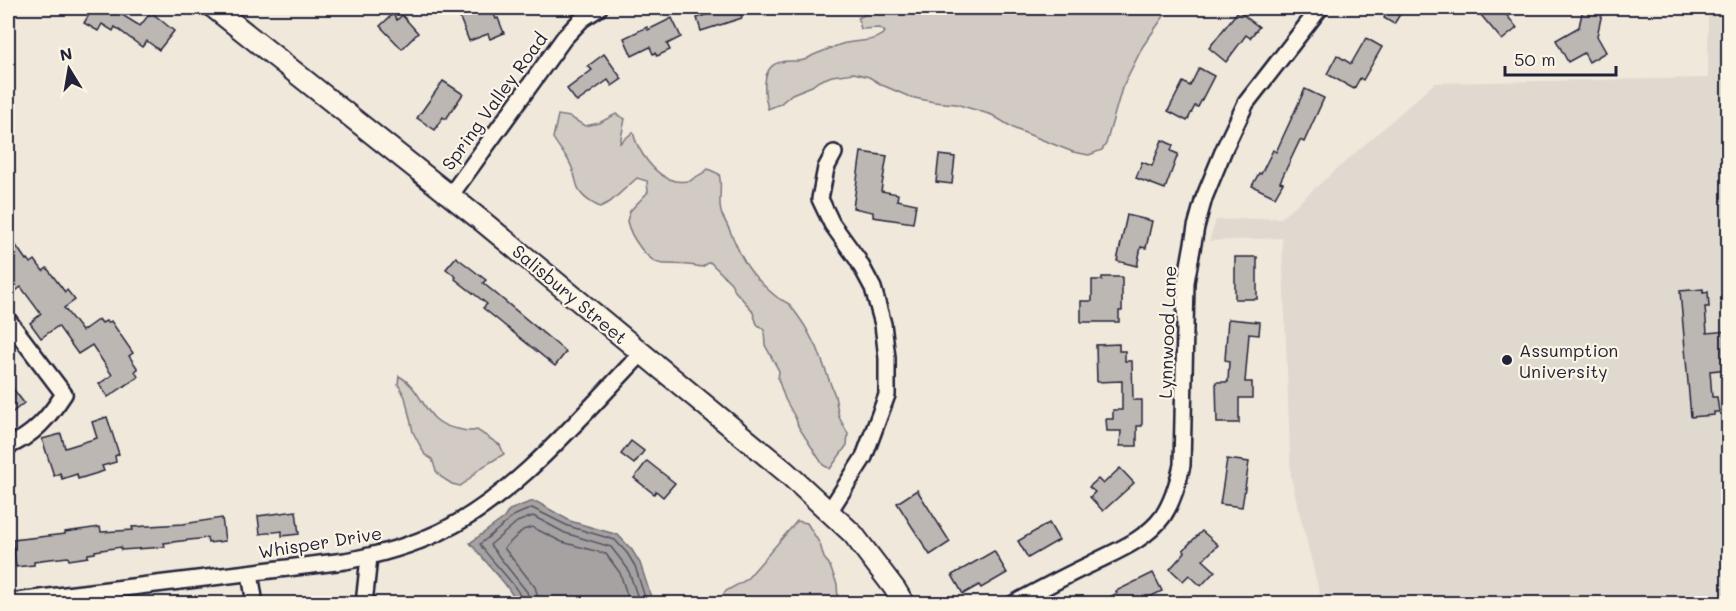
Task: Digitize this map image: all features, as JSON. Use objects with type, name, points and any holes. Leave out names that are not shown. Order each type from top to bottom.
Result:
[{"type":"main road","name":"Salisbury Street","points":[[214,8],[518,251],[786,472],[854,534],[904,603]]},
{"type":"street","name":"Spring Valley Road","points":[[450,196],[564,38],[582,19],[599,8]]},
{"type":"street","name":"Lynnwood Lane","points":[[1013,603],[1111,555],[1140,538],[1169,507],[1182,465],[1186,282],[1204,198],[1246,103],[1320,8]]},
{"type":"street","points":[[829,512],[864,456],[887,395],[887,358],[883,324],[873,288],[858,260],[832,224],[820,199],[826,168],[834,153]]},
{"type":"street","points":[[8,320],[64,394],[36,430],[8,446]]},
{"type":"street","name":"Whisper Drive","points":[[8,602],[250,573],[369,556],[411,544],[443,531],[503,491],[533,465],[641,354]]},
{"type":"street","points":[[364,603],[369,556]]},
{"type":"street","points":[[250,573],[255,603]]},
{"type":"shaded area","points":[[1166,8],[1164,16],[1143,46],[1122,88],[1106,144],[1102,150],[1089,155],[1073,152],[1015,129],[992,115],[956,104],[910,97],[869,77],[854,73],[832,76],[819,81],[768,109],[765,81],[774,65],[784,61],[804,60],[842,44],[881,36],[885,32],[880,28],[861,29],[858,18],[870,12],[877,14],[884,9]]},
{"type":"shaded area","name":"Assumption University","points":[[1708,8],[1728,8],[1728,603],[1322,603],[1291,478],[1282,238],[1209,241],[1216,220],[1281,218],[1435,83],[1708,78]]},
{"type":"shaded area","points":[[616,114],[625,119],[620,143],[633,132],[638,147],[648,162],[661,174],[677,181],[690,181],[708,169],[719,174],[722,215],[744,261],[766,287],[790,305],[817,347],[835,396],[839,417],[848,434],[847,445],[830,469],[823,465],[798,426],[778,379],[779,371],[765,345],[764,330],[757,324],[752,310],[731,283],[710,262],[702,267],[658,263],[640,248],[627,221],[630,211],[648,192],[647,181],[637,178],[610,202],[600,207],[590,202],[579,191],[571,166],[553,138],[558,115],[570,117],[585,126],[599,123]]},
{"type":"shaded area","points":[[399,376],[415,390],[437,421],[463,430],[477,430],[500,445],[504,454],[479,469],[460,486],[441,477],[432,459],[425,455],[413,432],[405,397],[398,384]]},
{"type":"shaded area","points":[[797,521],[807,523],[820,544],[837,584],[838,600],[833,604],[710,603],[746,580]]},
{"type":"water","points":[[530,502],[537,502],[570,521],[618,535],[640,563],[653,603],[518,603],[470,543],[504,518],[509,510]]},
{"type":"building","points":[[93,8],[111,8],[140,26],[151,12],[174,31],[159,50],[147,41],[142,47],[115,27],[113,31],[102,24],[98,31],[84,23]]},
{"type":"building","points":[[471,8],[479,8],[481,14],[492,9],[504,33],[490,39],[488,34],[469,41],[458,13]]},
{"type":"building","points":[[706,8],[739,8],[742,18],[701,31],[697,18],[708,14]]},
{"type":"building","points":[[1390,8],[1404,8],[1394,24],[1384,18]]},
{"type":"building","points":[[1475,8],[1501,8],[1517,28],[1502,40]]},
{"type":"building","points":[[1583,8],[1603,9],[1597,36],[1606,52],[1589,62],[1584,53],[1568,62],[1556,40],[1579,27]]},
{"type":"building","points":[[1238,11],[1259,27],[1250,38],[1246,35],[1226,62],[1209,48]]},
{"type":"building","points":[[393,14],[397,20],[402,15],[418,33],[402,49],[380,26]]},
{"type":"building","points":[[672,18],[681,37],[667,44],[670,50],[657,56],[653,54],[650,47],[632,56],[624,38],[647,27],[648,30]]},
{"type":"building","points":[[1366,38],[1382,47],[1363,80],[1360,78],[1354,89],[1327,74],[1337,55],[1351,64]]},
{"type":"building","points":[[604,54],[622,79],[612,86],[608,80],[577,102],[567,89],[592,70],[588,66]]},
{"type":"building","points":[[1199,68],[1214,76],[1198,107],[1195,106],[1187,121],[1168,111],[1183,82],[1190,86]]},
{"type":"building","points":[[443,81],[463,94],[446,119],[443,117],[435,130],[417,118]]},
{"type":"building","points":[[1305,89],[1324,98],[1304,142],[1300,140],[1275,197],[1252,186],[1273,150],[1276,152]]},
{"type":"building","points":[[1162,140],[1173,145],[1171,151],[1178,154],[1165,189],[1136,178],[1142,162],[1152,166]]},
{"type":"building","points":[[861,152],[887,156],[881,191],[898,194],[897,200],[916,204],[913,223],[873,217],[873,212],[853,208]]},
{"type":"building","points":[[939,155],[955,157],[952,184],[936,182]]},
{"type":"building","points":[[1127,215],[1152,221],[1146,248],[1141,247],[1137,266],[1117,261]]},
{"type":"building","points":[[8,234],[26,260],[28,259],[31,263],[35,260],[43,271],[47,268],[65,292],[67,290],[75,300],[64,308],[82,331],[99,319],[102,323],[111,321],[133,353],[129,356],[138,369],[135,371],[138,377],[108,397],[99,384],[112,375],[92,345],[78,354],[58,326],[41,338],[30,323],[41,314],[21,287],[8,297]]},
{"type":"building","points":[[456,257],[486,280],[483,283],[566,352],[555,366],[483,308],[487,304],[455,279],[456,277],[446,269]]},
{"type":"building","points":[[1235,257],[1257,257],[1257,299],[1235,299]]},
{"type":"building","points":[[1102,277],[1122,277],[1122,311],[1119,311],[1119,322],[1081,322],[1081,301],[1092,301],[1092,280],[1102,280]]},
{"type":"building","points":[[1703,289],[1703,293],[1708,292],[1709,307],[1705,307],[1707,333],[1728,331],[1728,369],[1710,371],[1712,397],[1717,397],[1719,412],[1714,412],[1714,415],[1691,417],[1680,291]]},
{"type":"building","points":[[1228,319],[1260,322],[1259,335],[1249,334],[1245,382],[1252,382],[1252,398],[1239,398],[1239,423],[1217,423],[1216,382],[1228,382],[1229,361],[1225,360]]},
{"type":"building","points":[[1119,344],[1119,351],[1125,351],[1125,361],[1132,361],[1133,400],[1142,400],[1142,426],[1137,426],[1137,446],[1120,446],[1121,431],[1107,431],[1106,419],[1113,419],[1113,410],[1122,410],[1122,381],[1097,382],[1096,345]]},
{"type":"building","points":[[8,382],[24,403],[8,416]]},
{"type":"building","points":[[107,417],[119,454],[115,456],[116,462],[102,466],[104,471],[78,479],[77,474],[62,479],[60,473],[54,476],[42,439],[61,434],[65,448],[97,438],[92,422]]},
{"type":"building","points":[[631,441],[644,451],[634,464],[621,454]]},
{"type":"building","points":[[1227,459],[1249,462],[1242,507],[1220,504]]},
{"type":"building","points":[[647,461],[675,483],[663,497],[656,491],[654,494],[634,478]]},
{"type":"building","points":[[1120,468],[1134,483],[1103,511],[1090,497],[1095,492],[1089,487],[1098,479],[1103,484]]},
{"type":"building","points":[[917,490],[950,542],[930,555],[897,503]]},
{"type":"building","points":[[296,511],[299,534],[282,536],[282,531],[260,534],[258,516]]},
{"type":"building","points":[[222,518],[225,541],[208,543],[207,538],[164,543],[165,547],[121,550],[121,547],[95,551],[95,553],[88,554],[88,557],[41,560],[34,562],[34,565],[16,567],[13,540],[100,527],[101,532],[133,530],[132,527],[183,524]]},
{"type":"building","points":[[1049,523],[1059,540],[1028,558],[1018,541]]},
{"type":"building","points":[[1202,531],[1218,545],[1203,560],[1215,571],[1201,586],[1189,575],[1183,581],[1170,569],[1185,552],[1183,550]]},
{"type":"building","points":[[994,551],[1007,573],[981,588],[979,585],[963,594],[952,575]]},
{"type":"building","points":[[1153,573],[1162,591],[1137,603],[1100,603],[1117,593],[1116,591]]},
{"type":"place","name":"Assumption University","points":[[1507,360]]}]
